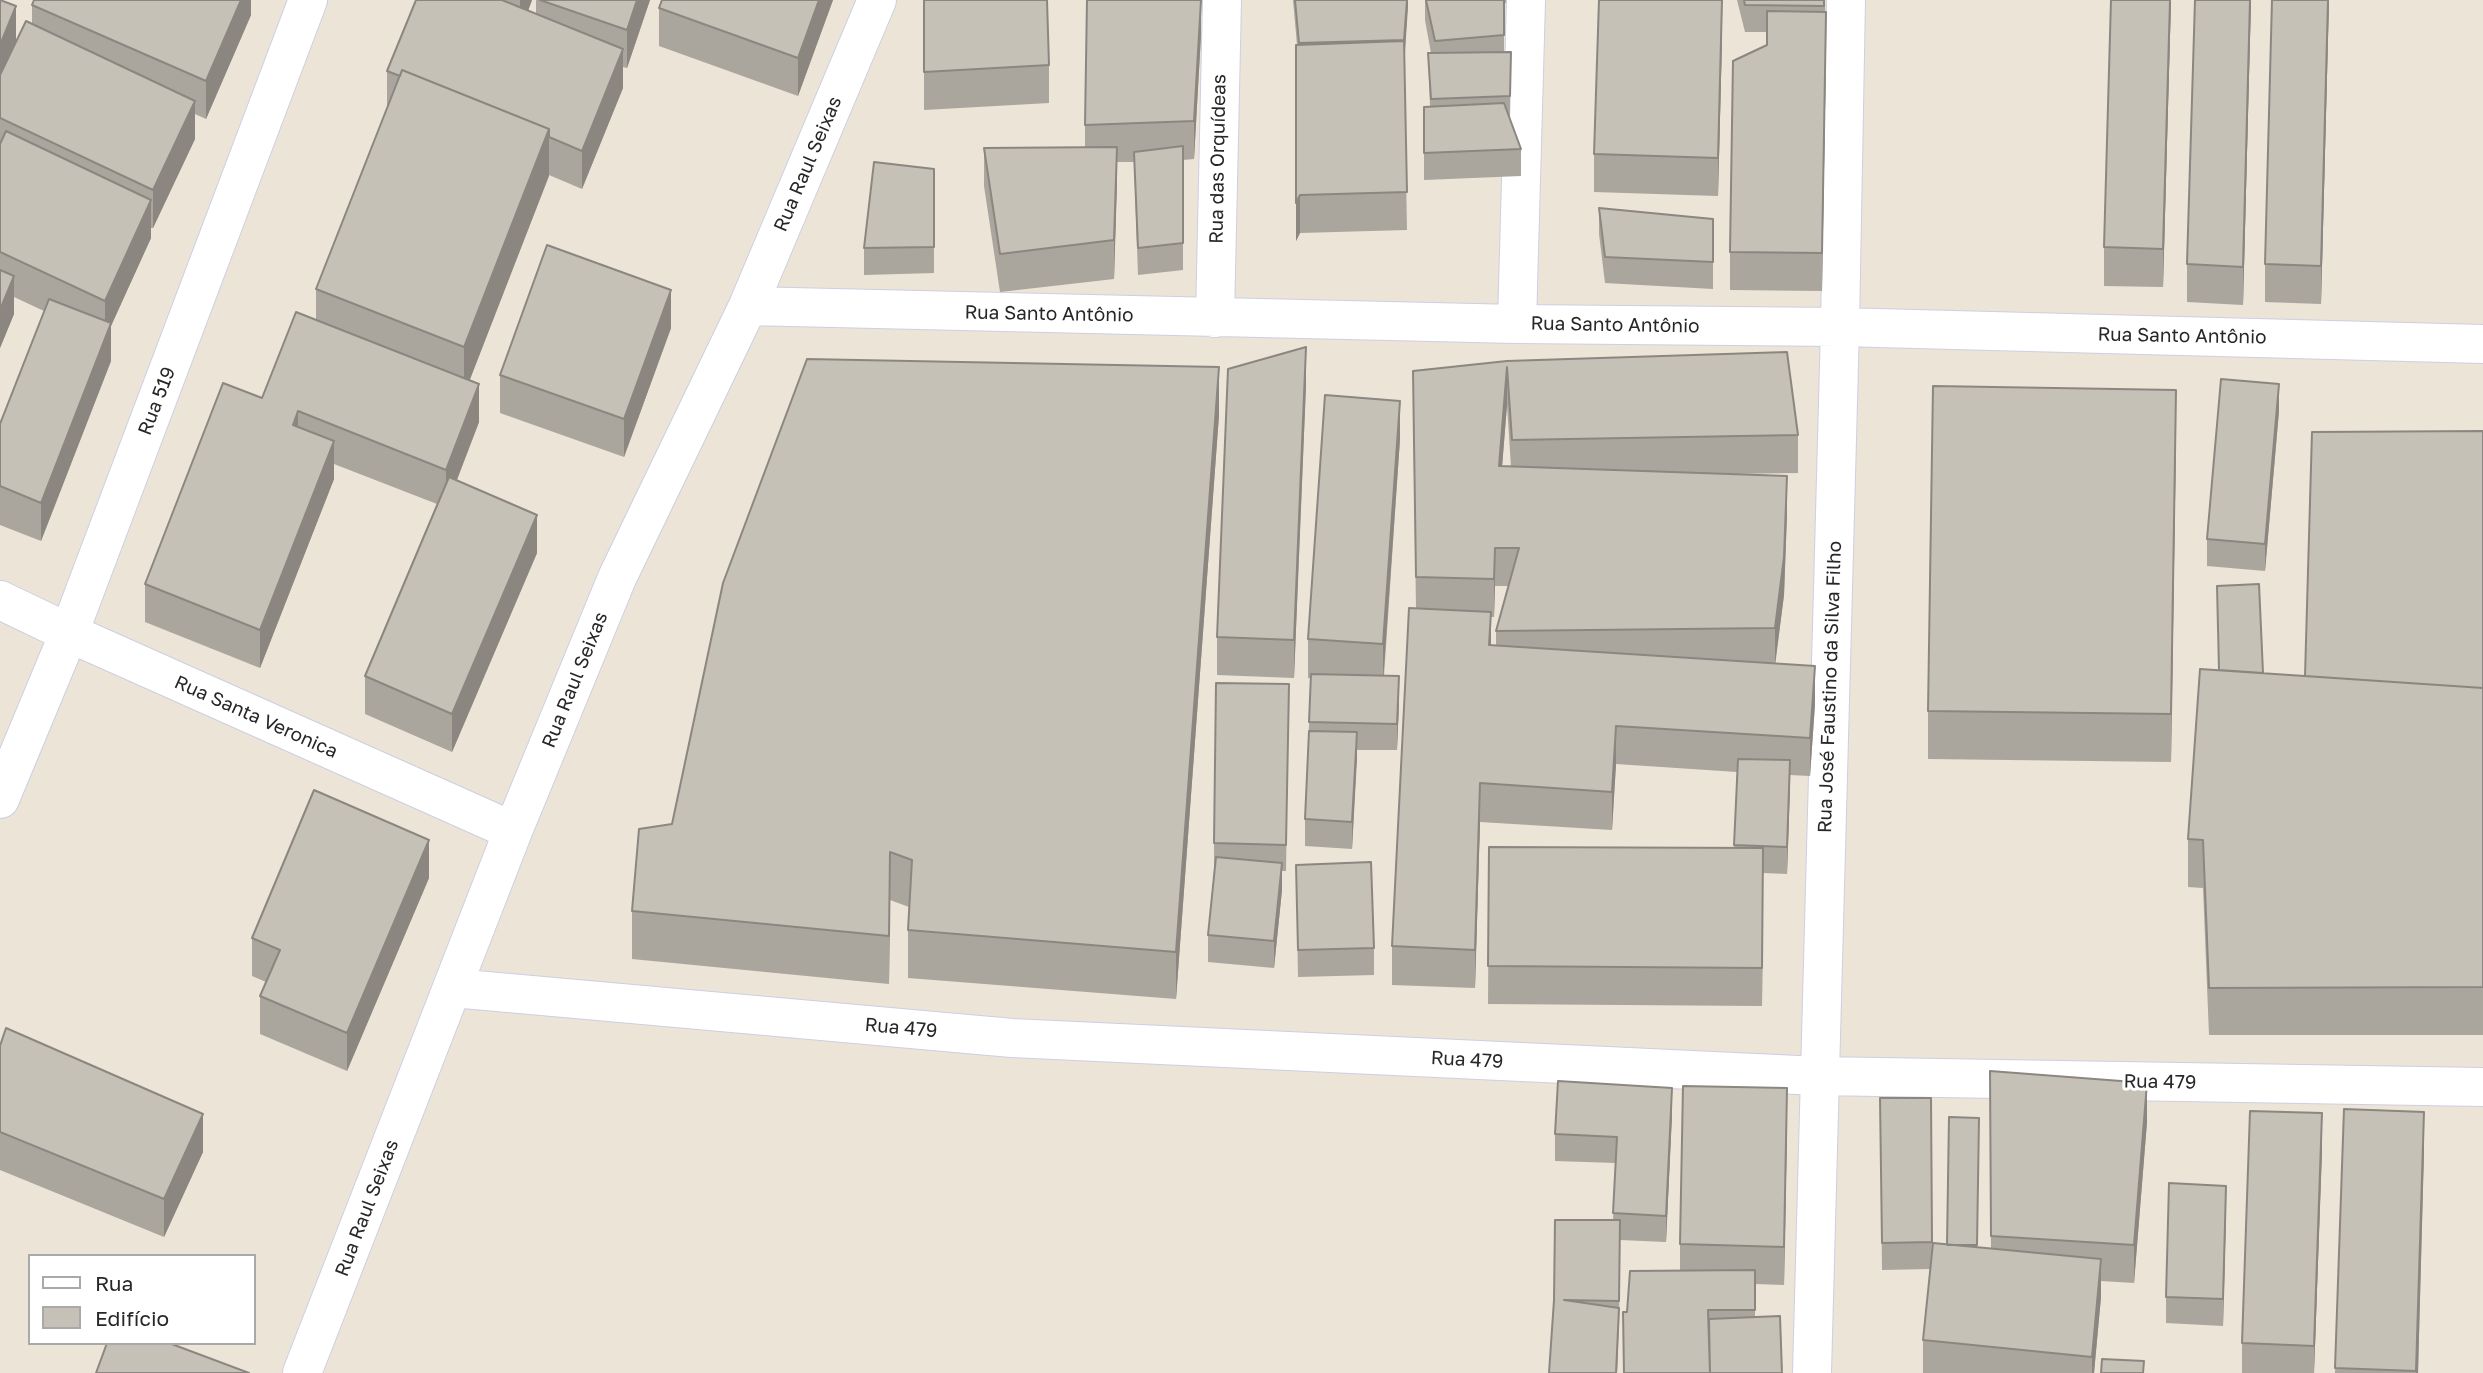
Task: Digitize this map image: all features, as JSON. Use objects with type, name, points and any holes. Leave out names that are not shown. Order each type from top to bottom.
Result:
[{"type":"street","name":"Rua 519","points":[[0,799],[69,633],[308,0]]},
{"type":"street","name":"Rua Raul Seixas","points":[[302,1373],[513,831],[617,578],[748,306],[877,0]]},
{"type":"street","name":"Rua das Orquídeas","points":[[1215,318],[1222,0]]},
{"type":"street","points":[[1517,324],[1526,0]]},
{"type":"street","name":"Rua José Faustino da Silva Filho","points":[[1812,1373],[1846,0]]},
{"type":"street","name":"Rua Santo Antônio","points":[[748,306],[1517,324],[1840,327],[2483,344]]},
{"type":"street","name":"Rua Santa Veronica","points":[[0,600],[513,831]]},
{"type":"street","name":"Rua 479","points":[[453,988],[1012,1038],[1819,1076],[2483,1087]]},
{"type":"building","points":[[0,0],[16,6],[0,45]]},
{"type":"building","points":[[34,0],[241,0],[206,81],[32,5]]},
{"type":"building","points":[[416,0],[502,0],[623,49],[582,151],[549,137],[549,129],[402,70],[400,76],[387,71]]},
{"type":"building","points":[[540,0],[637,0],[627,30]]},
{"type":"building","points":[[662,0],[819,0],[798,58],[659,8]]},
{"type":"building","points":[[924,0],[1047,0],[1049,65],[924,72]]},
{"type":"building","points":[[1087,0],[1201,0],[1194,121],[1085,125]]},
{"type":"building","points":[[1295,0],[1407,0],[1404,40],[1299,43]]},
{"type":"building","points":[[1426,0],[1504,0],[1504,35],[1435,41]]},
{"type":"building","points":[[1599,0],[1722,0],[1718,158],[1594,154]]},
{"type":"building","points":[[1744,0],[1824,0],[1824,6],[1745,5]]},
{"type":"building","points":[[2111,0],[2170,0],[2163,249],[2104,247]]},
{"type":"building","points":[[2195,0],[2250,0],[2243,267],[2187,264]]},
{"type":"building","points":[[2272,0],[2328,0],[2321,266],[2265,264]]},
{"type":"building","points":[[1767,11],[1826,12],[1822,253],[1730,252],[1733,61],[1767,45]]},
{"type":"building","points":[[26,21],[195,101],[153,190],[0,118],[0,75]]},
{"type":"building","points":[[1404,41],[1407,192],[1300,195],[1296,203],[1296,45]]},
{"type":"building","points":[[1511,52],[1510,96],[1431,99],[1428,53]]},
{"type":"building","points":[[402,70],[549,129],[464,347],[316,289]]},
{"type":"building","points":[[1504,103],[1521,149],[1424,153],[1424,107]]},
{"type":"building","points":[[6,131],[151,200],[105,301],[0,252],[0,144]]},
{"type":"building","points":[[1183,146],[1183,243],[1138,248],[1134,152]]},
{"type":"building","points":[[1117,147],[1114,240],[1000,254],[984,148]]},
{"type":"building","points":[[874,162],[934,169],[934,247],[864,248]]},
{"type":"building","points":[[1599,208],[1713,219],[1713,262],[1605,257]]},
{"type":"building","points":[[547,245],[671,290],[624,419],[500,375]]},
{"type":"building","points":[[0,270],[14,276],[0,310]]},
{"type":"building","points":[[49,299],[111,323],[41,503],[0,486],[0,424]]},
{"type":"building","points":[[296,312],[479,384],[446,470],[298,411],[293,425],[334,441],[260,630],[145,584],[223,383],[262,398]]},
{"type":"building","points":[[1306,347],[1294,640],[1217,637],[1228,369]]},
{"type":"building","points":[[1787,352],[1798,435],[1512,440],[1507,367],[1499,466],[1787,476],[1784,557],[1775,628],[1496,631],[1519,548],[1495,548],[1494,579],[1416,577],[1413,371],[1507,361]]},
{"type":"building","points":[[807,359],[1219,367],[1176,952],[908,930],[912,860],[890,852],[889,936],[632,911],[639,829],[672,824],[723,583]]},
{"type":"building","points":[[2221,379],[2279,384],[2265,544],[2207,539]]},
{"type":"building","points":[[1933,386],[2176,390],[2171,714],[1928,711]]},
{"type":"building","points":[[1325,395],[1400,401],[1383,644],[1308,639]]},
{"type":"building","points":[[2483,431],[2483,688],[2305,676],[2312,432]]},
{"type":"building","points":[[449,477],[537,515],[452,714],[365,676]]},
{"type":"building","points":[[2259,584],[2263,673],[2219,670],[2217,586]]},
{"type":"building","points":[[1409,608],[1491,612],[1489,645],[1815,666],[1810,738],[1616,726],[1612,792],[1480,783],[1475,950],[1392,946]]},
{"type":"building","points":[[2200,669],[2483,688],[2483,987],[2209,988],[2203,840],[2188,839]]},
{"type":"building","points":[[1311,674],[1399,676],[1397,724],[1309,722]]},
{"type":"building","points":[[1216,683],[1289,684],[1286,845],[1214,843]]},
{"type":"building","points":[[1309,731],[1357,732],[1352,822],[1305,819]]},
{"type":"building","points":[[1738,759],[1790,760],[1787,847],[1734,845]]},
{"type":"building","points":[[314,790],[429,840],[347,1033],[260,996],[280,950],[252,938]]},
{"type":"building","points":[[1489,847],[1763,848],[1762,968],[1488,966]]},
{"type":"building","points":[[1216,857],[1282,863],[1274,941],[1208,935]]},
{"type":"building","points":[[1371,862],[1374,948],[1298,950],[1296,865]]},
{"type":"building","points":[[6,1028],[203,1114],[164,1199],[0,1132],[0,1046]]},
{"type":"building","points":[[1990,1071],[2147,1083],[2134,1245],[1991,1236]]},
{"type":"building","points":[[1558,1081],[1672,1088],[1666,1216],[1613,1213],[1617,1137],[1555,1134]]},
{"type":"building","points":[[1683,1086],[1787,1088],[1784,1247],[1680,1244]]},
{"type":"building","points":[[1880,1098],[1931,1098],[1932,1242],[1882,1243]]},
{"type":"building","points":[[2344,1109],[2424,1112],[2416,1371],[2335,1368]]},
{"type":"building","points":[[2250,1111],[2322,1113],[2314,1346],[2242,1343]]},
{"type":"building","points":[[1949,1117],[1979,1118],[1977,1245],[1947,1245]]},
{"type":"building","points":[[2169,1183],[2226,1186],[2223,1299],[2166,1297]]},
{"type":"building","points":[[1555,1220],[1620,1220],[1619,1301],[1564,1300],[1619,1308],[1616,1373],[1549,1373],[1554,1300]]},
{"type":"building","points":[[1933,1243],[2101,1259],[2092,1357],[1923,1340]]},
{"type":"building","points":[[1755,1270],[1755,1310],[1708,1310],[1710,1373],[1624,1373],[1623,1312],[1627,1312],[1630,1271]]},
{"type":"building","points":[[1780,1316],[1782,1373],[1710,1373],[1709,1319]]},
{"type":"building","points":[[106,1345],[174,1345],[249,1373],[96,1373]]},
{"type":"building","points":[[2102,1359],[2144,1361],[2143,1373],[2101,1373]]}]
